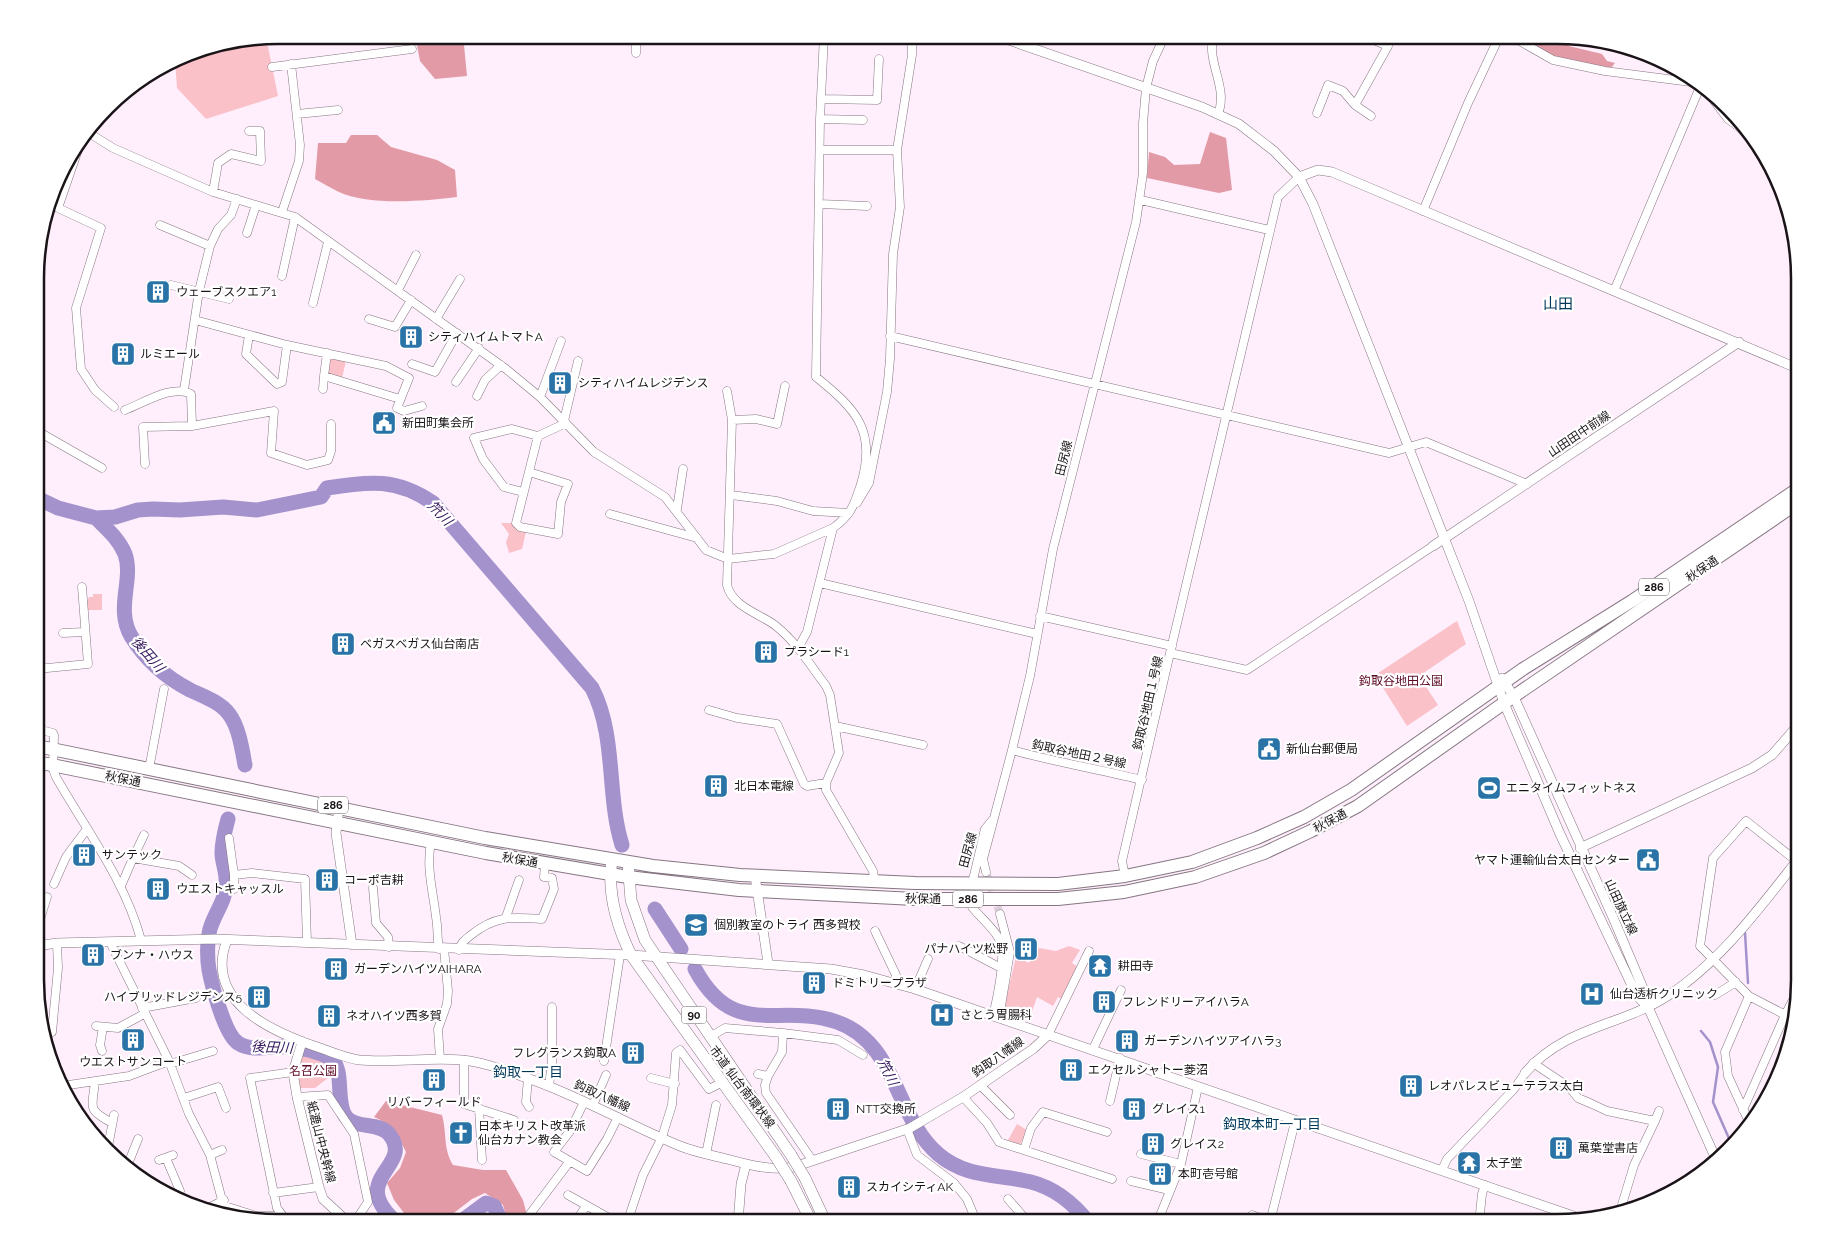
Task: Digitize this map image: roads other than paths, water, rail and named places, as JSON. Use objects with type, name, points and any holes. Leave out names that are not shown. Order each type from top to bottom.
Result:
[{"type":"highway","name":"秋保通","points":[[44,747],[485,838],[628,862],[754,876],[874,882],[1058,884],[1125,876],[1192,862],[1257,838],[1304,817],[1351,790],[1580,632],[1632,601],[1791,494]]},
{"type":"highway","name":"秋保通","points":[[44,763],[431,842],[610,875],[757,891],[972,900],[1058,899],[1124,892],[1195,877],[1264,853],[1358,806],[1509,700],[1791,510]]},
{"type":"main road","name":"市道 仙台南環状線","points":[[612,860],[610,887],[625,955],[723,1082],[776,1157],[791,1181],[808,1214]]},
{"type":"main road","name":"市道 仙台南環状線","points":[[628,862],[628,877],[637,920],[654,957],[791,1155],[805,1178],[822,1214]]},
{"type":"street","points":[[636,44],[636,53]]},
{"type":"street","points":[[824,44],[820,119],[816,376],[853,412],[867,438],[867,464],[852,510]]},
{"type":"street","points":[[92,135],[114,148],[213,192],[295,217],[479,348],[540,397],[594,452],[665,497],[677,509],[706,550],[728,559],[774,554],[833,528],[852,510],[869,483],[887,392],[893,254],[900,207],[897,150],[912,55],[912,44]]},
{"type":"street","name":"山田旗立線","points":[[1020,44],[1218,114],[1257,136],[1299,177],[1313,204],[1560,834],[1637,996],[1648,1007]]},
{"type":"street","name":"田尻線","points":[[972,884],[985,830],[994,818],[1012,750],[1038,634],[1053,549],[1141,200],[1146,88],[1153,61],[1161,44]]},
{"type":"street","points":[[1210,44],[1220,81],[1222,104],[1218,114]]},
{"type":"street","points":[[1355,105],[1388,46],[1383,44]]},
{"type":"street","points":[[1423,211],[1468,103],[1496,44]]},
{"type":"street","points":[[1524,44],[1553,60],[1605,71],[1682,80]]},
{"type":"street","points":[[272,67],[412,49]]},
{"type":"street","points":[[822,99],[878,100],[879,59]]},
{"type":"street","points":[[282,212],[299,161],[300,145],[291,64]]},
{"type":"street","points":[[1317,113],[1328,85],[1343,92],[1355,105],[1371,116]]},
{"type":"street","points":[[1614,291],[1698,91]]},
{"type":"street","points":[[298,114],[338,110]]},
{"type":"street","points":[[820,119],[862,120]]},
{"type":"street","points":[[213,192],[218,163],[231,154],[261,161],[260,132],[249,131]]},
{"type":"street","points":[[820,150],[897,150]]},
{"type":"street","points":[[73,165],[58,208],[101,228],[76,308],[81,369],[95,390],[114,407]]},
{"type":"street","points":[[1040,616],[1171,649],[1278,197],[1299,177],[1318,170],[1332,172],[1791,365]]},
{"type":"street","points":[[184,390],[199,292],[210,246],[218,229],[231,215],[237,200]]},
{"type":"street","points":[[1141,200],[1269,230]]},
{"type":"street","points":[[820,204],[867,206]]},
{"type":"street","points":[[247,233],[256,205]]},
{"type":"street","points":[[282,276],[295,217]]},
{"type":"street","points":[[160,225],[210,246]]},
{"type":"street","points":[[313,303],[328,242]]},
{"type":"street","points":[[398,290],[416,256]]},
{"type":"street","points":[[436,319],[460,279]]},
{"type":"street","points":[[171,285],[229,299]]},
{"type":"street","points":[[369,320],[395,327],[411,300]]},
{"type":"street","points":[[196,320],[249,335],[386,366],[408,378],[396,408],[404,412],[422,406]]},
{"type":"street","points":[[412,364],[435,372],[457,333]]},
{"type":"street","points":[[249,335],[246,354],[277,384],[282,382],[287,344]]},
{"type":"street","points":[[890,336],[1388,453],[1426,442],[1528,484]]},
{"type":"street","points":[[540,397],[561,341]]},
{"type":"street","name":"山田田中前線","points":[[1433,546],[1739,342]]},
{"type":"street","points":[[456,382],[479,348]]},
{"type":"street","points":[[323,389],[326,353]]},
{"type":"street","points":[[565,422],[578,362]]},
{"type":"street","points":[[477,396],[486,380],[501,366]]},
{"type":"street","points":[[324,376],[400,399]]},
{"type":"street","points":[[732,420],[756,419],[777,424],[785,386]]},
{"type":"street","points":[[125,410],[175,390],[184,390],[191,394],[192,426]]},
{"type":"street","points":[[727,391],[732,420],[731,495],[727,532],[728,592],[737,602],[777,627],[798,648],[826,686],[830,695],[838,752],[826,783],[828,796],[873,870],[874,882]]},
{"type":"street","points":[[145,464],[143,427],[192,426],[274,410],[272,453],[307,465],[328,460],[331,452],[331,424]]},
{"type":"street","points":[[523,492],[504,487],[483,459],[474,438],[512,429],[538,436],[565,422]]},
{"type":"street","points":[[44,435],[102,468]]},
{"type":"street","points":[[529,472],[568,484],[562,502],[558,534],[520,528],[516,523],[538,436]]},
{"type":"street","points":[[677,509],[682,469]]},
{"type":"street","points":[[731,495],[777,501],[813,511],[852,510]]},
{"type":"street","points":[[610,514],[697,538]]},
{"type":"street","points":[[798,648],[808,632],[833,528]]},
{"type":"street","name":"鈎取谷地田１号線","points":[[1125,876],[1122,861],[1171,649],[1247,670],[1433,546]]},
{"type":"street","points":[[820,583],[1038,634]]},
{"type":"street","points":[[44,669],[87,666],[82,587]]},
{"type":"street","points":[[63,633],[86,632]]},
{"type":"street","points":[[149,769],[164,689]]},
{"type":"street","name":"山田旗立線","points":[[1509,700],[1580,848],[1645,992],[1648,1007],[1714,1154]]},
{"type":"street","points":[[709,710],[737,718],[777,724],[804,784],[807,786],[826,783]]},
{"type":"street","points":[[835,726],[923,746]]},
{"type":"street","points":[[44,731],[53,733],[53,765],[56,777],[121,886],[135,916],[141,940]]},
{"type":"street","points":[[1580,848],[1752,768],[1772,754],[1791,734]]},
{"type":"street","name":"鈎取谷地田２号線","points":[[1012,750],[1052,761],[1078,764],[1142,780]]},
{"type":"street","points":[[340,807],[336,832],[352,945]]},
{"type":"street","points":[[986,872],[983,859],[994,818]]},
{"type":"street","points":[[1788,1017],[1749,996],[1700,946],[1713,858],[1739,828],[1746,821],[1791,855]]},
{"type":"street","points":[[54,884],[66,857],[87,828]]},
{"type":"street","points":[[121,886],[144,835]]},
{"type":"street","points":[[229,838],[234,889]]},
{"type":"street","points":[[431,842],[428,855],[430,883],[448,992],[447,1004],[438,1029],[440,1059]]},
{"type":"street","points":[[132,858],[179,866],[192,875]]},
{"type":"street","points":[[459,950],[461,943],[483,925],[506,918],[542,919],[554,889],[552,878],[544,877],[546,864]]},
{"type":"street","points":[[1442,1170],[1447,1159],[1514,1089],[1524,1073],[1550,1049],[1570,1037],[1648,1007],[1678,988],[1713,958],[1791,870]]},
{"type":"street","points":[[234,875],[252,873],[305,879],[307,942]]},
{"type":"street","points":[[754,876],[768,963]]},
{"type":"street","points":[[506,918],[519,880]]},
{"type":"street","points":[[373,888],[376,923],[388,937],[389,946]]},
{"type":"street","points":[[44,906],[47,897]]},
{"type":"street","points":[[972,900],[972,907],[1000,938],[1001,968],[996,1017]]},
{"type":"street","points":[[996,1017],[1010,952],[1000,914]]},
{"type":"street","points":[[875,931],[896,975],[896,983]]},
{"type":"street","points":[[44,945],[57,942],[216,939],[625,955],[768,963],[831,969],[915,989],[1120,1058],[1295,1122],[1442,1170],[1568,1214]]},
{"type":"street","name":"鈎取八幡線","points":[[227,940],[222,954],[221,971],[224,983],[234,998],[255,1019],[301,1044],[357,1060],[384,1062],[440,1059],[464,1060],[528,1078],[549,1086],[681,1146],[746,1164],[780,1169],[909,1128],[935,1115],[963,1097],[1033,1049],[1048,1035]]},
{"type":"street","points":[[50,1032],[52,1032],[58,968],[57,942]]},
{"type":"street","points":[[110,942],[170,1063],[189,1114],[210,1155],[225,1208]]},
{"type":"street","points":[[960,946],[1001,968]]},
{"type":"street","points":[[1048,1035],[1089,951]]},
{"type":"street","points":[[604,1061],[625,955]]},
{"type":"street","points":[[915,989],[928,959]]},
{"type":"street","points":[[1715,995],[1736,982]]},
{"type":"street","points":[[1093,1049],[1121,990]]},
{"type":"street","points":[[1747,1118],[1728,1076],[1725,1052],[1749,996]]},
{"type":"street","points":[[102,1051],[100,1045],[103,1025],[118,1028],[143,1011],[196,998]]},
{"type":"street","points":[[549,1086],[552,1062],[552,1007]]},
{"type":"street","points":[[1743,1110],[1790,1007]]},
{"type":"street","points":[[691,1041],[711,1039],[725,1028],[838,1040],[862,1055]]},
{"type":"street","points":[[783,1033],[782,1052],[768,1076],[765,1085],[766,1093],[812,1160]]},
{"type":"street","name":"紙漉山中央幹線","points":[[301,1044],[294,1072],[297,1097],[322,1199],[340,1214]]},
{"type":"street","points":[[630,1214],[644,1174],[662,1137],[672,1105],[676,1053],[680,1050],[709,1089],[723,1082]]},
{"type":"street","points":[[69,1085],[128,1076],[213,1052]]},
{"type":"street","points":[[1110,1101],[1120,1058]]},
{"type":"street","points":[[464,1060],[464,1104],[514,1120]]},
{"type":"street","points":[[1534,1063],[1569,1087],[1578,1098],[1607,1111],[1655,1121]]},
{"type":"street","points":[[280,1214],[276,1208],[250,1078],[294,1072]]},
{"type":"street","points":[[758,1074],[768,1076]]},
{"type":"street","points":[[606,1075],[570,1131],[554,1152],[587,1171],[618,1117]]},
{"type":"street","points":[[528,1078],[526,1102],[529,1106]]},
{"type":"street","points":[[650,1078],[675,1084]]},
{"type":"street","points":[[96,1082],[92,1108],[94,1113],[113,1119],[109,1142]]},
{"type":"street","points":[[980,1085],[1010,1114]]},
{"type":"street","points":[[184,1098],[218,1087],[226,1108]]},
{"type":"street","points":[[1162,1214],[1169,1190],[1181,1164],[1198,1087]]},
{"type":"street","points":[[297,1097],[328,1095],[354,1134],[368,1202],[360,1214]]},
{"type":"street","points":[[963,1097],[987,1123],[999,1142],[1112,1179]]},
{"type":"street","points":[[706,1154],[716,1105]]},
{"type":"street","points":[[479,1108],[482,1160]]},
{"type":"street","points":[[1621,1205],[1634,1165],[1659,1111]]},
{"type":"street","points":[[1024,1150],[1031,1128],[1043,1112],[1107,1132]]},
{"type":"street","points":[[1274,1214],[1295,1122]]},
{"type":"street","points":[[909,1128],[916,1155],[954,1183],[967,1199],[973,1214]]},
{"type":"street","points":[[129,1161],[138,1138]]},
{"type":"street","points":[[210,1155],[222,1150]]},
{"type":"street","points":[[1141,1154],[1181,1164]]},
{"type":"street","points":[[166,1158],[179,1192]]},
{"type":"street","points":[[530,1214],[570,1161]]},
{"type":"street","points":[[739,1214],[741,1184],[746,1164]]},
{"type":"street","points":[[1131,1181],[1169,1190]]},
{"type":"street","points":[[1479,1214],[1485,1185]]},
{"type":"street","points":[[273,1193],[319,1186]]},
{"type":"street","points":[[568,1195],[601,1214]]},
{"type":"street","points":[[1008,1199],[1021,1214]]},
{"type":"street","points":[[216,1206],[224,1203],[240,1211]]},
{"type":"street","points":[[581,1214],[586,1206]]},
{"type":"waterway","name":"笊川","points":[[44,501],[58,508],[96,518],[115,517],[138,510],[153,509],[180,510],[223,507],[257,510],[321,497],[327,488],[370,483],[395,485],[420,495],[433,503],[592,688],[605,726],[614,805],[622,845]]},
{"type":"waterway","name":"後田川","points":[[96,518],[116,539],[125,554],[127,573],[124,604],[127,625],[131,636],[150,660],[165,674],[181,685],[221,706],[229,714],[238,732],[245,765]]},
{"type":"waterway","name":"後田川","points":[[228,819],[222,849],[226,889],[210,929],[208,939],[208,965],[224,1021],[233,1038],[244,1046],[250,1048],[300,1048],[326,1056],[335,1063],[338,1070],[341,1105],[347,1118],[357,1123],[385,1130],[395,1145],[390,1165],[379,1183],[378,1194],[383,1207],[389,1214]]},
{"type":"waterway","name":"笊川","points":[[655,909],[681,949]]},
{"type":"waterway","points":[[1745,933],[1748,983]]},
{"type":"waterway","name":"笊川","points":[[695,969],[710,991],[725,1005],[742,1012],[759,1015],[816,1017],[837,1022],[857,1032],[872,1046],[884,1063],[913,1121],[924,1139],[938,1154],[949,1162],[971,1171],[1019,1179],[1048,1188],[1070,1203],[1081,1214]]},
{"type":"waterway","points":[[1701,1031],[1710,1042],[1718,1067],[1713,1102],[1729,1139]]},
{"type":"waterway","name":"後田川","points":[[471,1214],[486,1203],[494,1206],[498,1214]]},
{"type":"tunnel","points":[[986,872],[1000,914]]},
{"type":"place","name":"ウェーブスクエア1","points":[[158,292]]},
{"type":"place","name":"シティハイムトマトA","points":[[411,337]]},
{"type":"place","name":"ルミエール","points":[[123,354]]},
{"type":"place","name":"シティハイムレジデンス","points":[[560,383]]},
{"type":"place","name":"新田町集会所","points":[[384,423]]},
{"type":"place","name":"ベガスベガス仙台南店","points":[[343,644]]},
{"type":"place","name":"プラシード1","points":[[766,652]]},
{"type":"place","name":"新仙台郵便局","points":[[1269,749]]},
{"type":"place","name":"北日本電線","points":[[716,786]]},
{"type":"place","name":"エニタイムフィットネス","points":[[1489,788]]},
{"type":"place","name":"サンテック","points":[[84,855]]},
{"type":"place","name":"ヤマト運輸仙台太白センター","points":[[1648,860]]},
{"type":"place","name":"コーポ吉耕","points":[[327,880]]},
{"type":"place","name":"ウエストキャッスル","points":[[158,889]]},
{"type":"place","name":"個別教室のトライ 西多賀校","points":[[696,925]]},
{"type":"place","name":"パナハイツ松野","points":[[1026,949]]},
{"type":"place","name":"ブンナ・ハウス","points":[[93,955]]},
{"type":"place","name":"耕田寺","points":[[1100,966]]},
{"type":"place","name":"ガーデンハイツAIHARA","points":[[336,969]]},
{"type":"place","name":"ドミトリープラザ","points":[[814,983]]},
{"type":"place","name":"仙台透析クリニック","points":[[1592,994]]},
{"type":"place","name":"ハイブリッドレジデンス5","points":[[259,997]]},
{"type":"place","name":"フレンドリーアイハラA","points":[[1104,1002]]},
{"type":"place","name":"さとう胃腸科","points":[[942,1015]]},
{"type":"place","name":"ネオハイツ西多賀","points":[[329,1016]]},
{"type":"place","name":"ウエストサンコート","points":[[133,1040]]},
{"type":"place","name":"ガーデンハイツアイハラ3","points":[[1127,1041]]},
{"type":"place","name":"フレグランス鈎取A","points":[[633,1053]]},
{"type":"place","name":"エクセルシャトー菱沼","points":[[1071,1070]]},
{"type":"place","name":"リバーフィールド","points":[[434,1080]]},
{"type":"place","name":"レオパレスビューテラス太白","points":[[1411,1086]]},
{"type":"place","name":"NTT交換所","points":[[838,1109]]},
{"type":"place","name":"グレイス1","points":[[1134,1109]]},
{"type":"place","name":"日本キリスト改革派 仙台カナン教会","points":[[461,1133]]},
{"type":"place","name":"グレイス2","points":[[1153,1144]]},
{"type":"place","name":"萬葉堂書店","points":[[1561,1148]]},
{"type":"place","name":"太子堂","points":[[1469,1163]]},
{"type":"place","name":"本町壱号館","points":[[1160,1174]]},
{"type":"place","name":"スカイシティAK","points":[[849,1187]]},
{"type":"district","name":"山田","points":[[1558,304]]},
{"type":"district","name":"鈎取一丁目","points":[[528,1072]]},
{"type":"district","name":"鈎取本町一丁目","points":[[1272,1124]]},
{"type":"park label","name":"鈎取谷地田公園","points":[[1401,681]]},
{"type":"park label","name":"名召公園","points":[[313,1071]]}]
